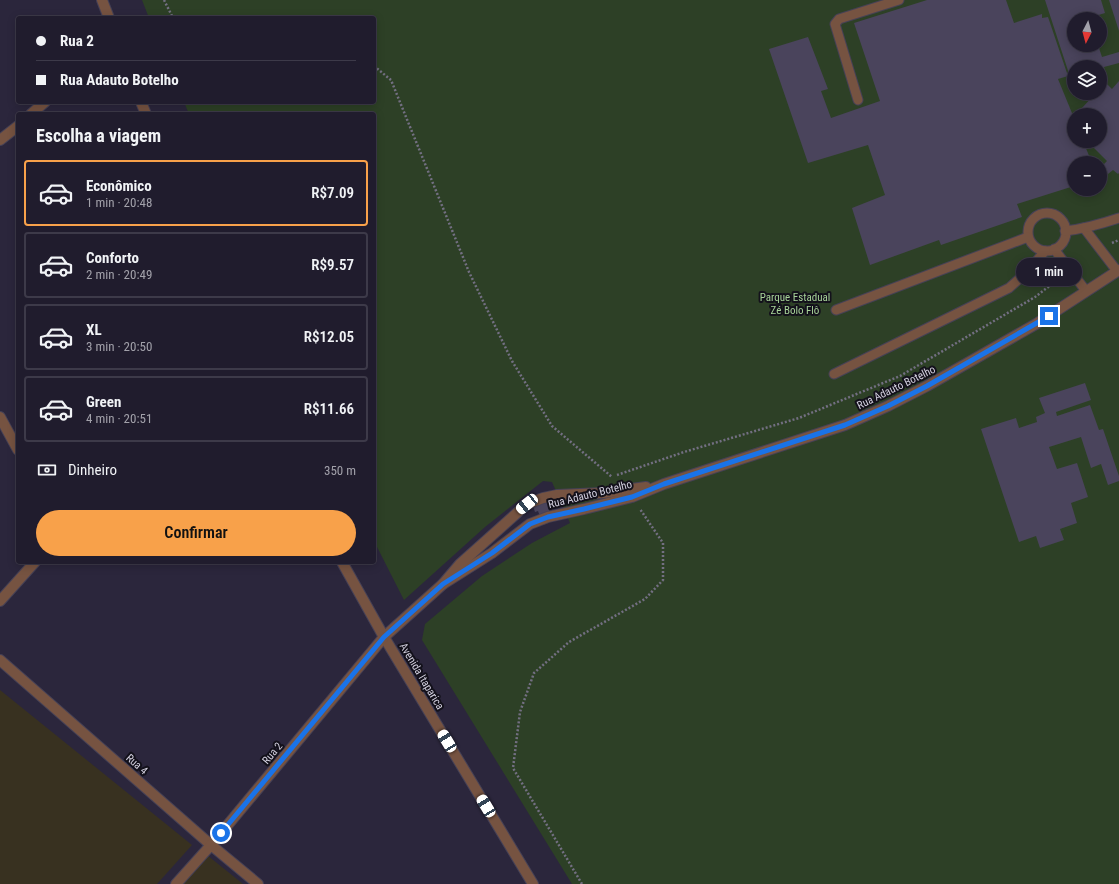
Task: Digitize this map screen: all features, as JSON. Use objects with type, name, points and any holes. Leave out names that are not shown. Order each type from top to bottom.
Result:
[{"type":"street","points":[[102,0],[108,16]]},
{"type":"street","points":[[33,112],[43,104]]},
{"type":"street","points":[[0,140],[16,128]]},
{"type":"street","name":"Rua Adauto Botelho","points":[[443,584],[492,553],[530,524],[548,517],[584,509],[630,493],[664,484],[845,425],[888,406],[927,386],[1029,328],[1118,271]]},
{"type":"street","points":[[0,417],[16,446]]},
{"type":"street","name":"Rua Adauto Botelho","points":[[384,637],[443,584],[460,564],[527,504],[557,495],[630,493]]},
{"type":"street","points":[[0,601],[33,564]]},
{"type":"street","name":"Avenida Itaparica","points":[[343,564],[384,637],[533,884]]},
{"type":"street","name":"Rua 2","points":[[176,884],[211,845],[384,637]]},
{"type":"street","name":"Rua 4","points":[[0,660],[211,845],[258,884]]},
{"type":"lane","points":[[858,100],[835,24],[839,19],[899,0]]},
{"type":"lane","points":[[1050,214],[1060,219],[1065,231],[1065,239],[1058,247],[1049,250],[1040,250],[1032,245],[1028,237],[1028,228],[1032,220],[1040,215],[1050,214]]},
{"type":"lane","points":[[1065,231],[1105,223],[1119,218]]},
{"type":"lane","points":[[1084,228],[1118,271]]},
{"type":"lane","points":[[836,310],[1028,237]]},
{"type":"lane","points":[[1049,250],[1071,270],[1086,291]]},
{"type":"lane","points":[[834,374],[1009,288],[1049,250]]},
{"type":"path","points":[[164,0],[172,16]]},
{"type":"path","points":[[376,68],[391,80],[469,272],[512,361],[552,426],[630,493],[663,543],[662,580],[645,599],[570,642],[534,674],[520,712],[513,768],[582,884]]},
{"type":"path","points":[[1100,249],[1119,240]]},
{"type":"path","points":[[611,477],[684,452],[799,418],[900,376],[1035,297],[1071,270]]},
{"type":"shaded area","points":[[0,690],[192,845],[157,884],[0,884]]},
{"type":"shaded area","points":[[207,855],[243,884],[181,884]]},
{"type":"green space","name":"Parque Estadual Zé Bolo Flô","points":[[142,0],[1119,0],[1119,884],[572,884],[422,640],[425,624],[482,576],[532,543],[570,523],[552,482],[543,481],[485,527],[404,600],[376,545],[376,112],[188,112],[185,104],[376,104],[376,16],[148,16]]},
{"type":"building","points":[[927,0],[1006,0],[1014,23],[1042,14],[1042,18],[1048,17],[1067,73],[1067,76],[1058,79],[1070,108],[1067,108],[1067,148],[1086,148],[1089,156],[1067,156],[1067,188],[1017,204],[1022,217],[941,245],[939,240],[870,265],[852,208],[885,195],[868,145],[808,163],[769,49],[808,37],[828,89],[821,91],[831,118],[880,101],[854,23]]},
{"type":"building","points":[[1045,0],[1101,0],[1105,12],[1067,12],[1067,52],[1100,52],[1102,57],[1119,52],[1119,63],[1107,66],[1107,60],[1067,60],[1067,68]]},
{"type":"building","points":[[1109,0],[1119,0],[1119,31]]},
{"type":"building","points":[[1119,81],[1118,174],[1113,170],[1108,174],[1107,173],[1107,156],[1102,156],[1094,148],[1107,148],[1107,108],[1082,108],[1089,100],[1107,100],[1107,84],[1112,89]]},
{"type":"building","points":[[1085,383],[1091,400],[1056,412],[1057,416],[1090,405],[1099,430],[1103,429],[1119,476],[1119,481],[1108,485],[1101,464],[1091,468],[1081,437],[1049,447],[1057,469],[1077,463],[1088,497],[1071,503],[1077,523],[1060,529],[1064,540],[1040,548],[1036,536],[1019,542],[981,429],[1016,418],[1019,428],[1037,422],[1036,417],[1045,413],[1039,398]]},
{"type":"building","points":[[548,500],[550,506],[548,507],[553,521],[543,525],[538,511],[535,512],[533,506]]},
{"type":"route","points":[[221,833],[384,637],[443,584],[492,553],[530,524],[548,517],[632,497],[664,484],[845,425],[888,406],[927,386],[1049,316]]}]
